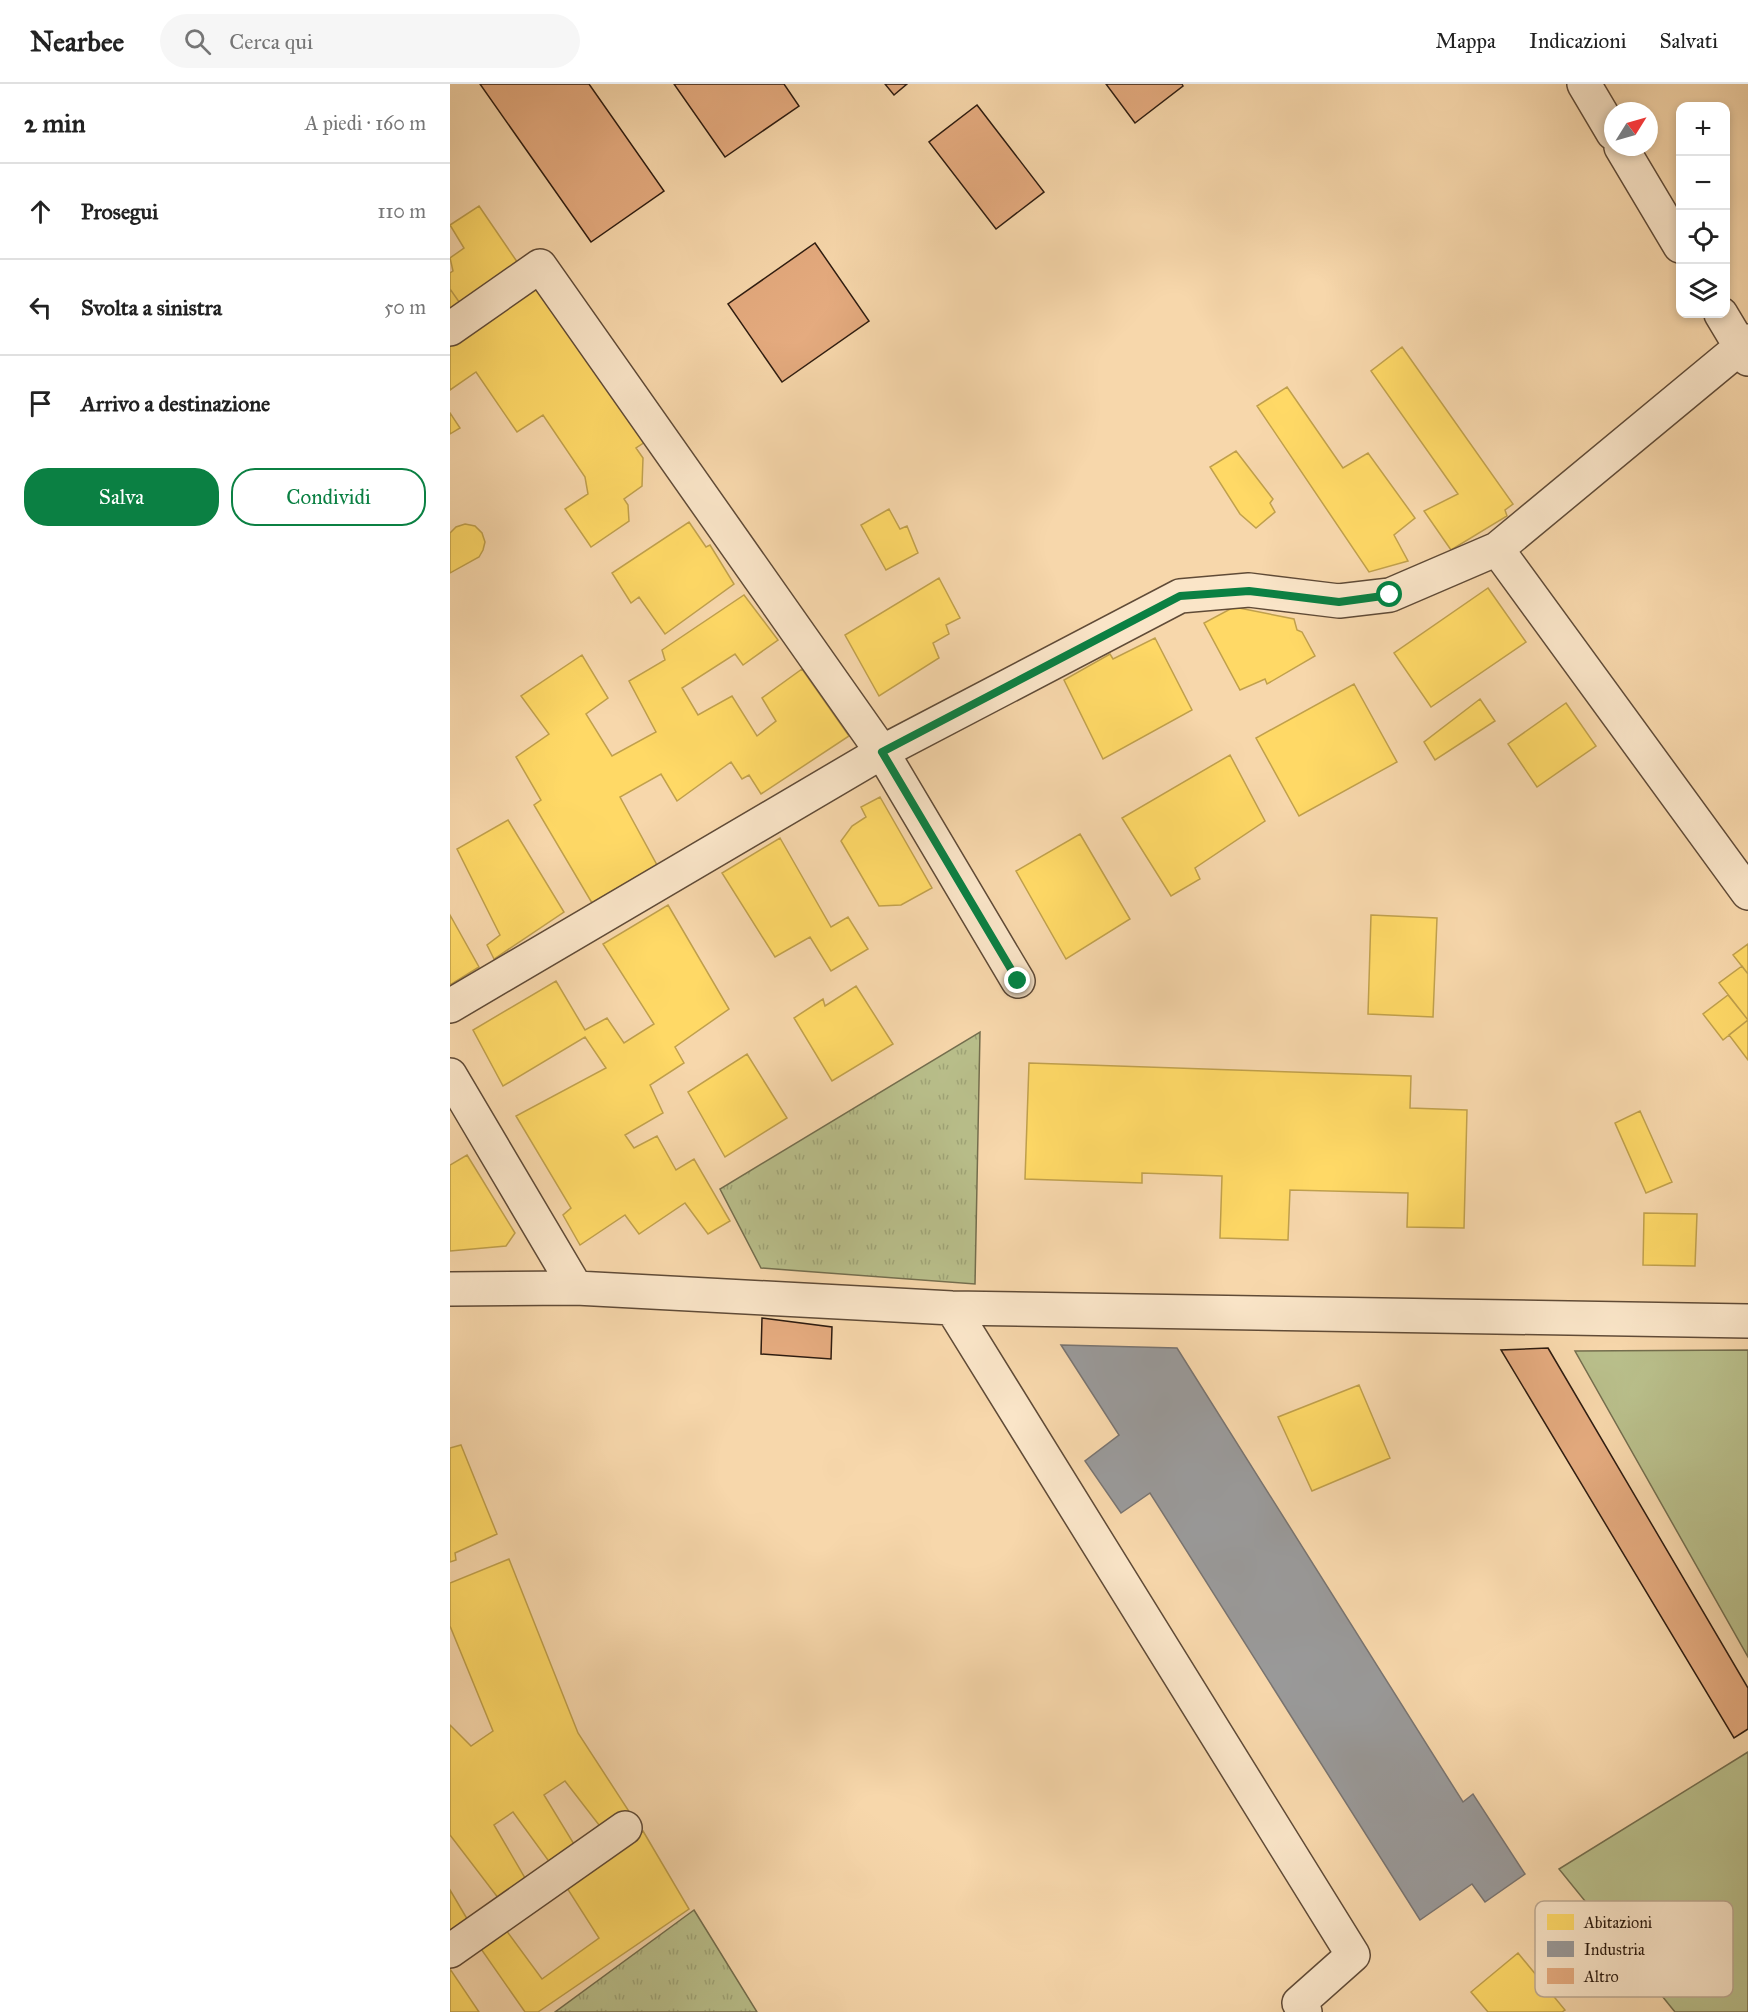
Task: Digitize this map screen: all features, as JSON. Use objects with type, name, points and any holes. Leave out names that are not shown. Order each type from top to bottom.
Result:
[{"type":"street","points":[[1584,84],[1604,118]]},
{"type":"street","points":[[1626,156],[1676,239]]},
{"type":"street","points":[[450,329],[540,266],[882,752],[1018,981]]},
{"type":"street","points":[[450,1005],[882,752],[1180,596],[1249,591],[1339,602],[1390,595],[1497,549],[1746,349],[1724,318]]},
{"type":"street","points":[[1497,549],[1748,893]]},
{"type":"street","points":[[450,1075],[576,1288]]},
{"type":"street","points":[[450,1289],[576,1288],[952,1308],[1748,1321]]},
{"type":"street","points":[[952,1308],[1353,1955],[1299,2003],[1305,2012]]},
{"type":"street","points":[[450,1951],[625,1828]]},
{"type":"green space","points":[[980,1032],[975,1284],[761,1268],[720,1189]]},
{"type":"green space","points":[[1748,1350],[1748,1657],[1575,1351]]},
{"type":"green space","points":[[1748,1752],[1748,2012],[1675,2012],[1663,1997],[1733,1997],[1733,1901],[1585,1901],[1559,1869]]},
{"type":"green space","points":[[694,1910],[757,2012],[555,2012]]},
{"type":"building: Abitazioni","points":[[479,206],[522,269],[464,309],[450,289],[450,273],[453,271],[450,258],[464,248],[450,225]]},
{"type":"building: Abitazioni","points":[[542,283],[645,442],[636,448],[643,458],[642,486],[624,499],[628,505],[629,521],[591,547],[565,509],[588,494],[585,477],[543,415],[517,432],[476,372],[450,390],[450,346]]},
{"type":"building: Abitazioni","points":[[450,289],[464,309],[450,319]]},
{"type":"building: Abitazioni","points":[[1402,347],[1513,504],[1505,510],[1507,516],[1451,550],[1424,511],[1458,494],[1371,371]]},
{"type":"building: Abitazioni","points":[[1287,387],[1343,468],[1368,453],[1415,518],[1394,535],[1408,561],[1369,572],[1257,406]]},
{"type":"building: Abitazioni","points":[[450,413],[460,428],[450,434]]},
{"type":"building: Abitazioni","points":[[1236,451],[1273,499],[1270,503],[1275,512],[1256,528],[1240,514],[1210,467]]},
{"type":"building: Abitazioni","points":[[889,509],[900,529],[907,526],[918,553],[886,570],[861,525]]},
{"type":"building: Abitazioni","points":[[689,522],[706,547],[710,545],[734,584],[665,634],[639,597],[631,603],[612,573]]},
{"type":"building: Abitazioni","points":[[465,524],[475,526],[482,533],[485,542],[483,550],[479,557],[450,573],[450,533],[456,527]]},
{"type":"building: Abitazioni","points":[[939,578],[960,618],[946,625],[949,634],[933,643],[939,658],[879,696],[845,635]]},
{"type":"building: Abitazioni","points":[[1488,588],[1526,642],[1431,707],[1394,653]]},
{"type":"building: Abitazioni","points":[[744,595],[778,640],[743,665],[735,654],[682,688],[698,715],[732,696],[757,736],[776,721],[762,698],[802,669],[849,736],[761,794],[749,775],[742,779],[731,762],[677,801],[661,774],[620,797],[657,865],[592,903],[534,805],[541,800],[516,757],[549,734],[521,696],[582,655],[608,698],[586,714],[612,756],[656,732],[629,681],[665,660],[662,650]]},
{"type":"building: Abitazioni","points":[[1234,607],[1294,619],[1297,630],[1302,632],[1315,656],[1267,684],[1265,679],[1240,690],[1204,623]]},
{"type":"building: Abitazioni","points":[[1155,638],[1192,710],[1103,759],[1064,680],[1110,654],[1113,659]]},
{"type":"building: Abitazioni","points":[[1354,684],[1397,762],[1299,816],[1256,738]]},
{"type":"building: Abitazioni","points":[[1480,699],[1495,721],[1435,760],[1424,742]]},
{"type":"building: Abitazioni","points":[[1566,703],[1596,746],[1537,787],[1508,744]]},
{"type":"building: Abitazioni","points":[[1230,755],[1265,821],[1195,868],[1200,879],[1171,896],[1122,818]]},
{"type":"building: Abitazioni","points":[[880,797],[932,888],[901,905],[879,906],[841,841],[852,826],[866,817],[861,807]]},
{"type":"building: Abitazioni","points":[[508,820],[564,912],[494,959],[487,945],[500,935],[457,849]]},
{"type":"building: Abitazioni","points":[[1080,834],[1130,919],[1066,959],[1016,871]]},
{"type":"building: Abitazioni","points":[[780,838],[831,927],[848,917],[868,949],[831,971],[810,937],[775,957],[722,873]]},
{"type":"building: Abitazioni","points":[[668,905],[729,1009],[675,1047],[684,1063],[650,1085],[663,1113],[625,1135],[634,1148],[657,1136],[676,1170],[694,1159],[730,1221],[708,1234],[685,1203],[639,1234],[625,1215],[580,1245],[563,1215],[571,1208],[516,1116],[606,1068],[585,1037],[503,1086],[473,1030],[556,981],[585,1030],[607,1018],[624,1043],[654,1024],[603,944]]},
{"type":"building: Abitazioni","points":[[450,915],[479,967],[450,985]]},
{"type":"building: Abitazioni","points":[[1371,915],[1437,918],[1433,1017],[1368,1014]]},
{"type":"building: Abitazioni","points":[[1748,944],[1748,974],[1733,955]]},
{"type":"building: Abitazioni","points":[[1742,966],[1748,974],[1748,1020],[1719,983]]},
{"type":"building: Abitazioni","points":[[856,986],[893,1044],[832,1081],[794,1018],[823,999],[825,1006]]},
{"type":"building: Abitazioni","points":[[1728,995],[1748,1020],[1723,1040],[1703,1014]]},
{"type":"building: Abitazioni","points":[[1748,1020],[1748,1060],[1729,1035]]},
{"type":"building: Abitazioni","points":[[747,1054],[787,1118],[725,1157],[688,1092]]},
{"type":"building: Abitazioni","points":[[1029,1063],[1411,1076],[1410,1108],[1467,1110],[1464,1228],[1407,1227],[1408,1193],[1290,1190],[1288,1240],[1220,1238],[1222,1176],[1142,1173],[1142,1183],[1025,1179]]},
{"type":"building: Abitazioni","points":[[1640,1111],[1672,1182],[1646,1193],[1615,1123]]},
{"type":"building: Abitazioni","points":[[467,1155],[515,1233],[506,1246],[450,1251],[450,1165]]},
{"type":"building: Abitazioni","points":[[1644,1213],[1697,1214],[1695,1266],[1643,1265]]},
{"type":"building: Abitazioni","points":[[1359,1385],[1390,1458],[1312,1491],[1278,1417]]},
{"type":"building: Abitazioni","points":[[461,1445],[497,1534],[455,1553],[456,1560],[450,1562],[450,1448]]},
{"type":"building: Abitazioni","points":[[509,1559],[578,1733],[632,1816],[606,1834],[565,1781],[544,1795],[577,1849],[553,1867],[513,1812],[494,1825],[528,1883],[502,1903],[450,1835],[450,1725],[471,1746],[493,1731],[450,1626],[450,1583]]},
{"type":"building: Abitazioni","points":[[643,1831],[689,1909],[538,2012],[525,2012],[479,1946],[506,1930],[542,1979],[599,1938],[567,1888]]},
{"type":"building: Abitazioni","points":[[450,1890],[469,1922],[450,1935]]},
{"type":"building: Abitazioni","points":[[1518,1953],[1535,1974],[1535,1997],[1554,1997],[1565,2010],[1562,2012],[1488,2012],[1471,1992]]},
{"type":"building: Abitazioni","points":[[450,1969],[479,2012],[450,2012]]},
{"type":"building: Industria","points":[[1061,1345],[1177,1348],[1463,1802],[1473,1794],[1525,1874],[1485,1902],[1472,1884],[1420,1920],[1150,1493],[1121,1513],[1085,1461],[1119,1435]]},
{"type":"building: Altro","points":[[480,84],[589,84],[664,191],[591,242]]},
{"type":"building: Altro","points":[[674,84],[784,84],[799,106],[725,157]]},
{"type":"building: Altro","points":[[885,84],[907,84],[894,95]]},
{"type":"building: Altro","points":[[1106,84],[1182,84],[1183,86],[1135,123]]},
{"type":"building: Altro","points":[[977,105],[1044,192],[996,229],[929,142]]},
{"type":"building: Altro","points":[[815,243],[869,321],[782,382],[728,304]]},
{"type":"building: Altro","points":[[762,1318],[832,1327],[831,1359],[761,1354]]},
{"type":"building: Altro","points":[[1548,1348],[1748,1688],[1748,1729],[1734,1738],[1501,1350]]},
{"type":"route","points":[[1018,981],[882,752],[1180,596],[1249,591],[1339,602],[1390,595]]}]
